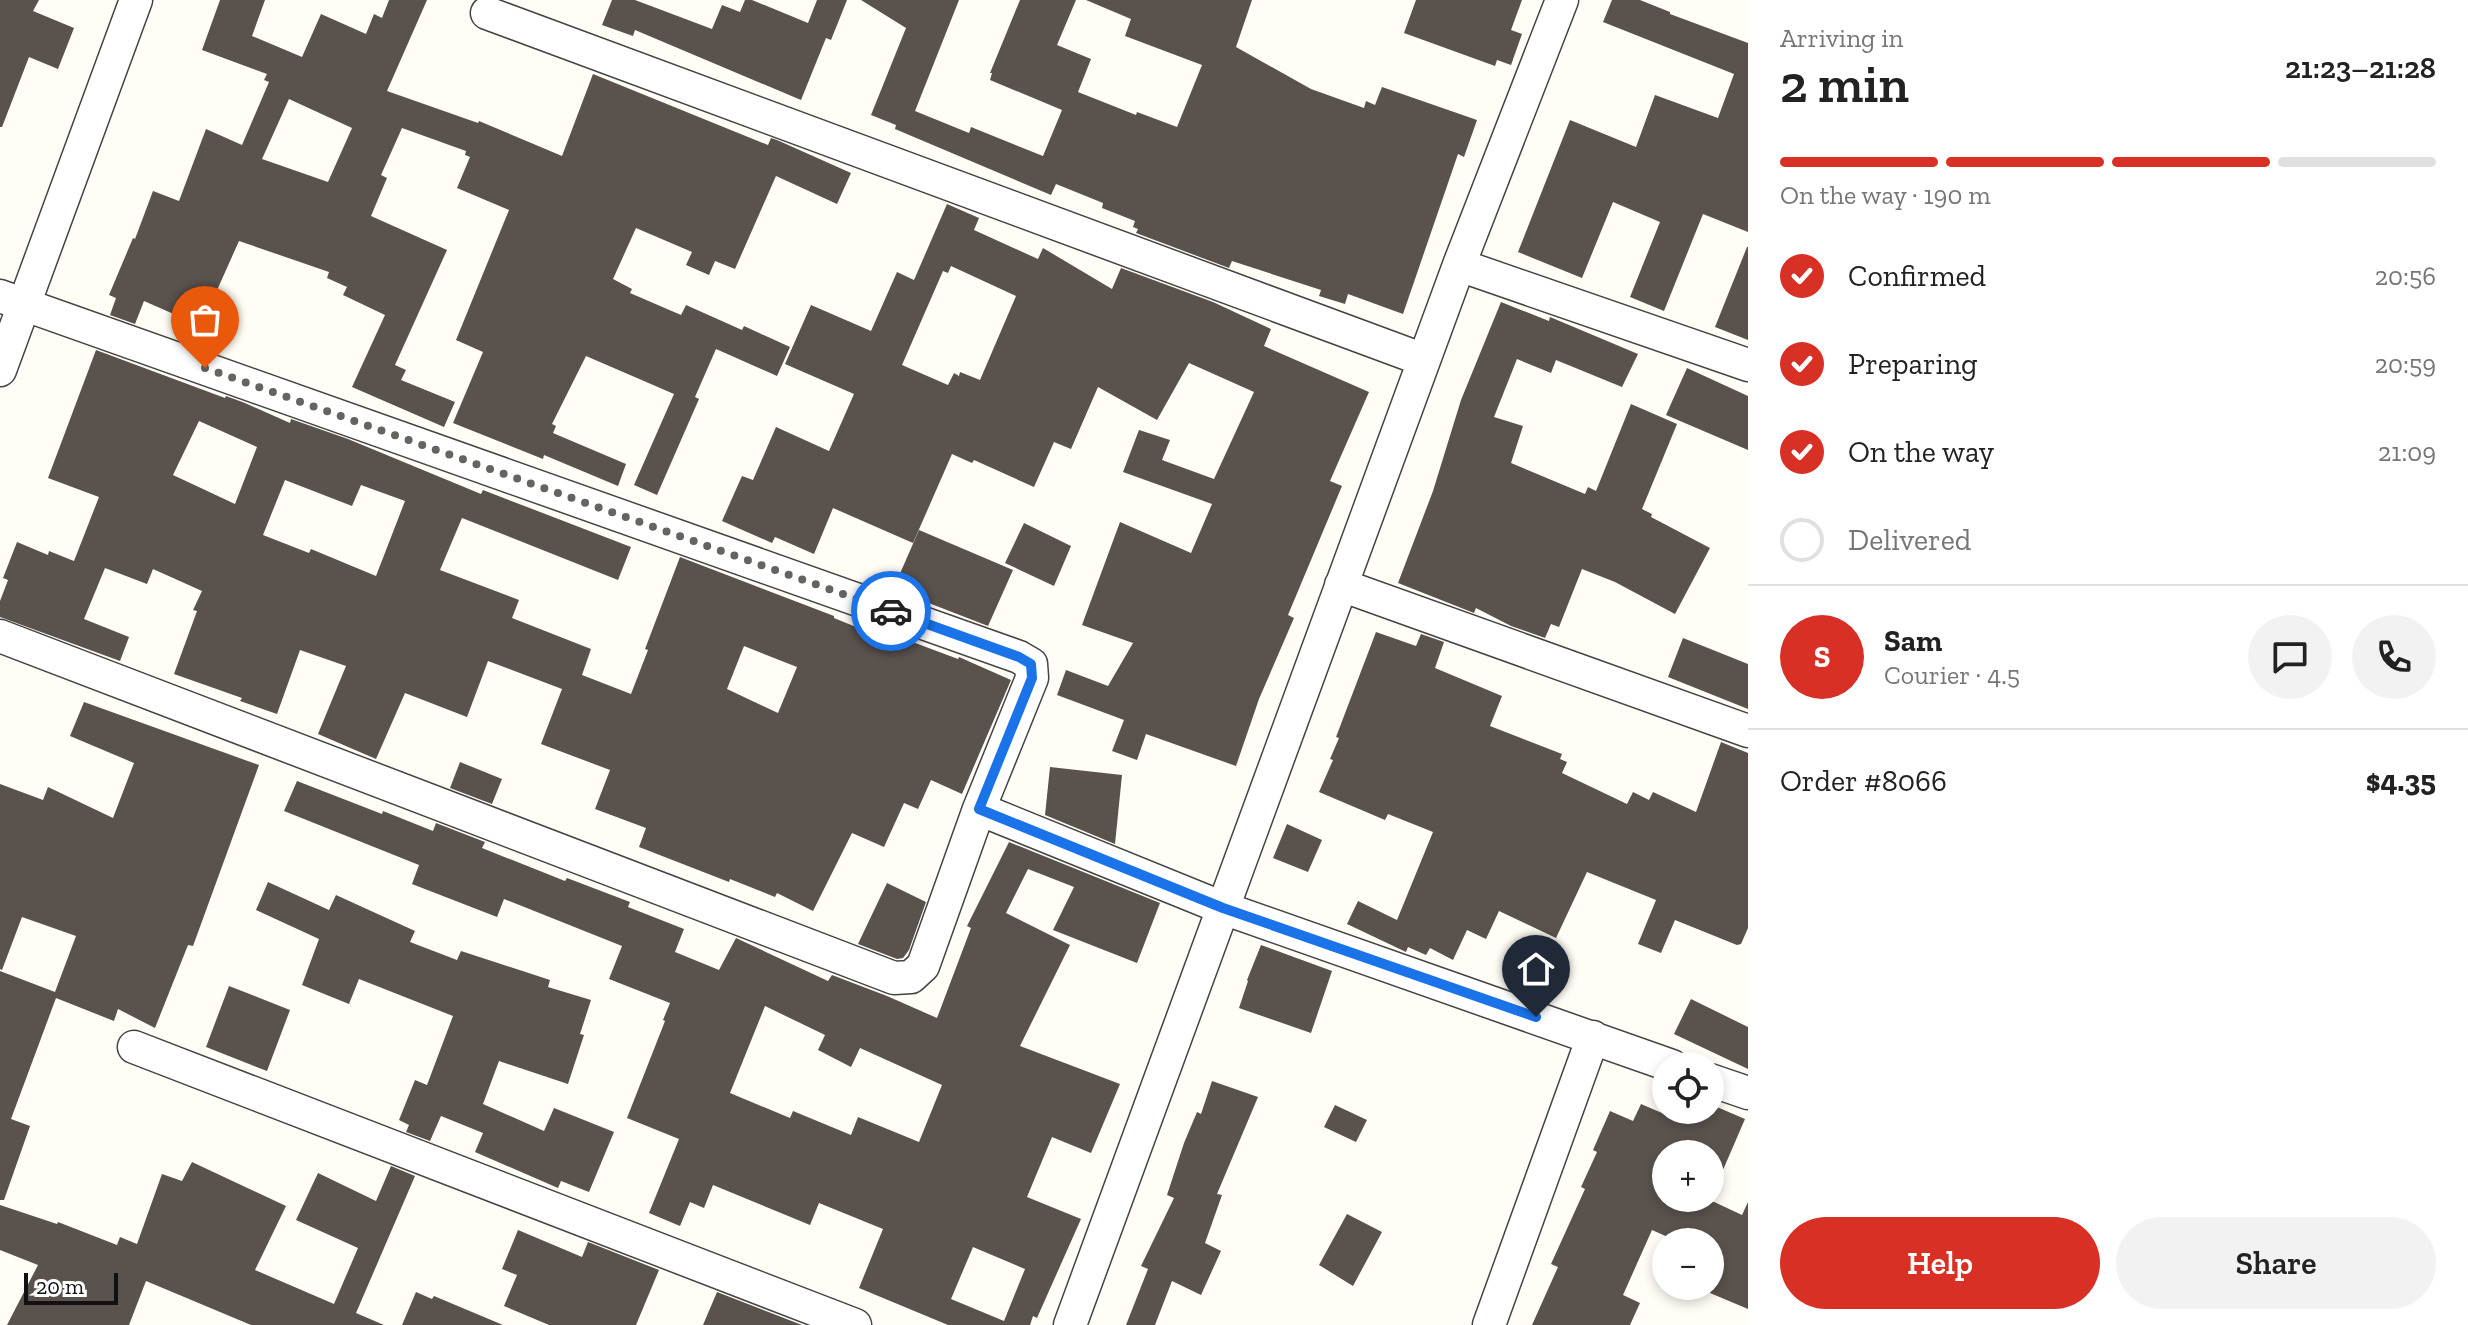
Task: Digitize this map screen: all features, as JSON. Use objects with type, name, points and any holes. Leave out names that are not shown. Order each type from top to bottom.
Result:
[{"type":"street","points":[[0,370],[12,300],[136,0]]},
{"type":"street","points":[[1070,1325],[1459,265],[1562,0]]},
{"type":"street","points":[[487,13],[1424,360]]},
{"type":"street","points":[[1459,265],[1748,365]]},
{"type":"street","points":[[0,636],[894,978],[911,977],[923,966],[979,809],[1032,678],[1031,664],[1019,657],[12,300]]},
{"type":"street","points":[[1341,585],[1748,731]]},
{"type":"street","points":[[979,809],[1223,908],[1652,1059]]},
{"type":"street","points":[[1489,1325],[1593,1037]]},
{"type":"street","points":[[134,1047],[855,1325]]},
{"type":"street","points":[[1724,1085],[1748,1093]]},
{"type":"building","points":[[0,0],[39,0],[33,11],[74,28],[58,69],[29,57],[2,127],[0,127]]},
{"type":"building","points":[[220,0],[265,0],[252,36],[302,57],[321,14],[366,34],[374,14],[382,18],[389,0],[427,0],[387,91],[479,121],[562,156],[593,74],[768,145],[771,138],[777,140],[851,173],[837,204],[776,176],[735,269],[715,261],[709,275],[686,265],[692,252],[636,228],[613,279],[632,289],[630,293],[681,315],[686,305],[790,347],[777,376],[716,349],[695,397],[699,399],[657,495],[634,485],[674,394],[586,356],[552,424],[556,426],[553,433],[626,464],[618,486],[544,455],[543,459],[453,423],[483,352],[456,340],[509,210],[457,188],[470,157],[465,155],[466,151],[402,128],[381,175],[387,178],[371,216],[447,250],[395,365],[406,370],[401,380],[455,402],[444,427],[352,387],[385,315],[343,295],[347,287],[327,278],[329,272],[239,241],[201,326],[144,301],[135,324],[110,315],[116,298],[109,295],[153,191],[179,201],[206,129],[242,145],[269,82],[264,80],[267,74],[202,50]],"holes":[[[289,99],[352,128],[328,182],[262,159]]]},
{"type":"building","points":[[612,0],[635,0],[712,29],[722,5],[740,12],[745,0],[752,0],[808,23],[817,0],[847,0],[831,40],[826,38],[801,100],[635,30],[633,36],[602,25]]},
{"type":"building","points":[[861,0],[959,0],[915,111],[969,133],[971,127],[1043,156],[1062,110],[990,80],[990,73],[1020,0],[1076,0],[1057,45],[1091,59],[1078,92],[1177,127],[1202,65],[1125,36],[1131,19],[1086,0],[1252,0],[1236,47],[1311,89],[1364,108],[1366,101],[1375,105],[1382,87],[1477,120],[1464,157],[1458,154],[1403,314],[1348,294],[1345,304],[1319,296],[1321,290],[1232,261],[1229,268],[1136,233],[1138,229],[1133,227],[1135,221],[1102,208],[1103,203],[1056,184],[1051,195],[895,129],[896,125],[871,115],[906,28]]},
{"type":"building","points":[[1416,0],[1522,0],[1511,30],[1522,34],[1511,65],[1497,60],[1495,66],[1404,33]]},
{"type":"building","points":[[1612,0],[1640,0],[1748,43],[1748,232],[1703,214],[1664,311],[1630,297],[1660,222],[1613,202],[1582,278],[1518,252],[1570,120],[1636,147],[1655,95],[1718,118],[1734,74],[1603,22]]},
{"type":"building","points":[[947,204],[979,218],[974,230],[1038,259],[1043,248],[1112,289],[1121,268],[1213,302],[1271,329],[1264,346],[1369,392],[1330,481],[1342,486],[1288,615],[1294,618],[1259,699],[1236,766],[1146,734],[1137,760],[1112,751],[1124,720],[1057,695],[1066,670],[1108,686],[1133,643],[1082,625],[1120,522],[1191,553],[1212,504],[1123,472],[1139,430],[1170,440],[1162,460],[1214,479],[1254,392],[1189,363],[1157,420],[1098,387],[1071,449],[1054,442],[1034,487],[974,460],[972,463],[952,454],[913,543],[833,508],[814,554],[775,537],[772,543],[722,521],[742,476],[753,480],[776,427],[829,451],[854,394],[785,364],[811,305],[871,331],[897,272],[914,280]],"holes":[[[951,266],[1016,296],[980,380],[960,372],[959,376],[954,373],[948,385],[902,365],[943,271],[948,273]]]},
{"type":"building","points":[[1748,247],[1748,340],[1715,327]]},
{"type":"building","points":[[1501,302],[1549,321],[1550,317],[1638,354],[1622,387],[1556,360],[1551,373],[1517,359],[1494,417],[1523,426],[1511,463],[1585,494],[1588,487],[1596,491],[1631,404],[1677,424],[1642,509],[1652,514],[1651,517],[1710,548],[1675,614],[1615,582],[1582,569],[1559,627],[1551,624],[1545,638],[1511,626],[1476,608],[1474,613],[1398,583],[1433,491],[1461,400]]},
{"type":"building","points":[[96,350],[245,403],[290,423],[291,419],[348,439],[481,494],[483,490],[631,547],[618,580],[462,518],[440,570],[519,600],[512,618],[591,649],[582,675],[631,694],[680,557],[883,638],[886,632],[959,657],[1011,680],[962,794],[931,780],[918,809],[904,803],[884,847],[852,833],[813,911],[777,893],[775,897],[730,879],[729,882],[639,847],[646,828],[595,809],[610,770],[541,744],[562,689],[488,661],[467,717],[405,693],[376,759],[318,734],[346,666],[300,650],[277,714],[174,674],[197,611],[193,610],[202,591],[153,569],[147,584],[105,568],[84,619],[129,637],[120,661],[0,617],[0,601],[8,580],[3,578],[17,542],[48,555],[49,551],[74,561],[99,497],[48,478]],"holes":[[[199,421],[257,447],[235,504],[173,475]],[[285,480],[352,506],[361,485],[405,501],[376,576],[311,549],[309,553],[263,535]],[[744,646],[797,667],[778,713],[727,689]]]},
{"type":"building","points":[[1687,368],[1748,396],[1748,450],[1666,415]]},
{"type":"building","points":[[1024,523],[1071,546],[1054,586],[1005,563]]},
{"type":"building","points":[[919,530],[1013,570],[988,626],[903,593],[905,589],[895,585]]},
{"type":"building","points":[[1376,632],[1416,646],[1421,634],[1444,642],[1435,668],[1502,696],[1490,726],[1562,754],[1560,759],[1567,762],[1562,773],[1627,804],[1633,792],[1649,800],[1653,792],[1696,812],[1721,742],[1748,753],[1748,928],[1741,944],[1675,920],[1661,953],[1638,944],[1656,900],[1587,872],[1556,938],[1499,911],[1486,939],[1467,930],[1453,960],[1430,948],[1426,955],[1408,947],[1406,952],[1347,924],[1358,901],[1397,920],[1433,832],[1388,814],[1385,820],[1319,792],[1333,760],[1330,759],[1339,738],[1336,737]]},
{"type":"building","points":[[1683,638],[1748,664],[1748,709],[1668,677]]},
{"type":"building","points":[[84,702],[259,765],[193,946],[188,945],[155,1028],[118,1009],[114,1021],[56,998],[11,1119],[30,1126],[4,1200],[0,1200],[0,971],[55,992],[76,936],[22,917],[0,969],[0,784],[43,800],[48,787],[113,818],[134,763],[70,736]]},
{"type":"building","points":[[460,762],[502,779],[492,804],[450,788]]},
{"type":"building","points":[[1050,767],[1122,775],[1115,844],[1045,815]]},
{"type":"building","points":[[297,781],[433,831],[436,823],[485,842],[482,848],[565,881],[567,878],[630,902],[628,907],[684,929],[675,952],[719,970],[736,938],[828,981],[832,975],[937,1018],[971,928],[967,926],[1009,842],[1160,903],[1137,963],[1053,930],[1074,887],[1028,869],[1006,913],[1070,945],[1020,1046],[1120,1084],[1091,1153],[1052,1137],[1027,1197],[1081,1219],[1037,1318],[1033,1316],[1030,1325],[948,1325],[859,1288],[883,1229],[819,1203],[810,1225],[713,1185],[704,1208],[690,1202],[680,1226],[649,1213],[679,1139],[627,1118],[670,1003],[609,979],[622,946],[504,899],[497,917],[412,884],[419,865],[284,811]],"holes":[[[765,1006],[825,1035],[818,1050],[851,1067],[860,1048],[942,1085],[919,1142],[858,1117],[851,1135],[793,1111],[790,1118],[730,1093]],[[973,1247],[1025,1269],[1004,1321],[951,1299]]]},
{"type":"building","points":[[1287,824],[1322,840],[1308,872],[1273,858]]},
{"type":"building","points":[[268,882],[329,910],[336,895],[415,931],[410,942],[457,960],[461,951],[550,980],[548,987],[591,1000],[580,1034],[584,1035],[568,1084],[499,1061],[483,1104],[544,1131],[554,1108],[614,1132],[589,1192],[561,1181],[558,1188],[475,1152],[483,1133],[441,1116],[430,1141],[406,1132],[409,1125],[399,1120],[415,1080],[427,1085],[453,1016],[359,979],[349,1004],[302,985],[319,939],[256,910]]},
{"type":"building","points":[[887,883],[926,902],[909,950],[903,958],[897,959],[858,944]]},
{"type":"building","points":[[1261,945],[1332,971],[1311,1033],[1239,1008]]},
{"type":"building","points":[[229,986],[290,1010],[267,1071],[206,1047]]},
{"type":"building","points":[[1691,999],[1748,1027],[1748,1069],[1724,1058],[1724,1052],[1712,1052],[1674,1034]]},
{"type":"building","points":[[1212,1081],[1258,1097],[1217,1194],[1222,1195],[1205,1243],[1221,1251],[1201,1295],[1172,1281],[1155,1325],[1126,1325],[1148,1269],[1141,1266],[1174,1198],[1167,1195],[1184,1143],[1197,1112],[1201,1114]]},
{"type":"building","points":[[1641,1104],[1652,1109],[1652,1124],[1724,1124],[1724,1110],[1745,1119],[1724,1168],[1724,1140],[1652,1140],[1652,1212],[1724,1212],[1724,1207],[1742,1215],[1748,1202],[1748,1309],[1724,1299],[1724,1228],[1652,1228],[1623,1295],[1640,1303],[1630,1325],[1532,1325],[1558,1267],[1551,1264],[1585,1189],[1581,1187],[1597,1152],[1593,1150],[1610,1111],[1633,1121]]},
{"type":"building","points":[[1335,1105],[1367,1120],[1356,1142],[1324,1127]]},
{"type":"building","points":[[192,1162],[286,1206],[255,1270],[334,1304],[358,1248],[296,1220],[318,1173],[376,1201],[391,1166],[415,1176],[356,1313],[384,1325],[251,1325],[146,1281],[129,1325],[7,1325],[38,1265],[0,1250],[0,1205],[58,1222],[117,1245],[120,1237],[137,1244],[162,1174],[182,1181]]},
{"type":"building","points":[[1347,1214],[1382,1232],[1353,1286],[1319,1265]]},
{"type":"building","points":[[518,1230],[582,1257],[588,1242],[659,1270],[636,1325],[549,1325],[504,1306],[517,1275],[502,1269]]},
{"type":"building","points":[[416,1292],[432,1299],[434,1296],[503,1325],[402,1325]]},
{"type":"building","points":[[717,1292],[802,1325],[703,1325]]},
{"type":"way so far","points":[[205,368],[891,611]]},
{"type":"route","points":[[891,611],[1031,664],[1032,678],[979,809],[1223,908],[1536,1017]]}]
